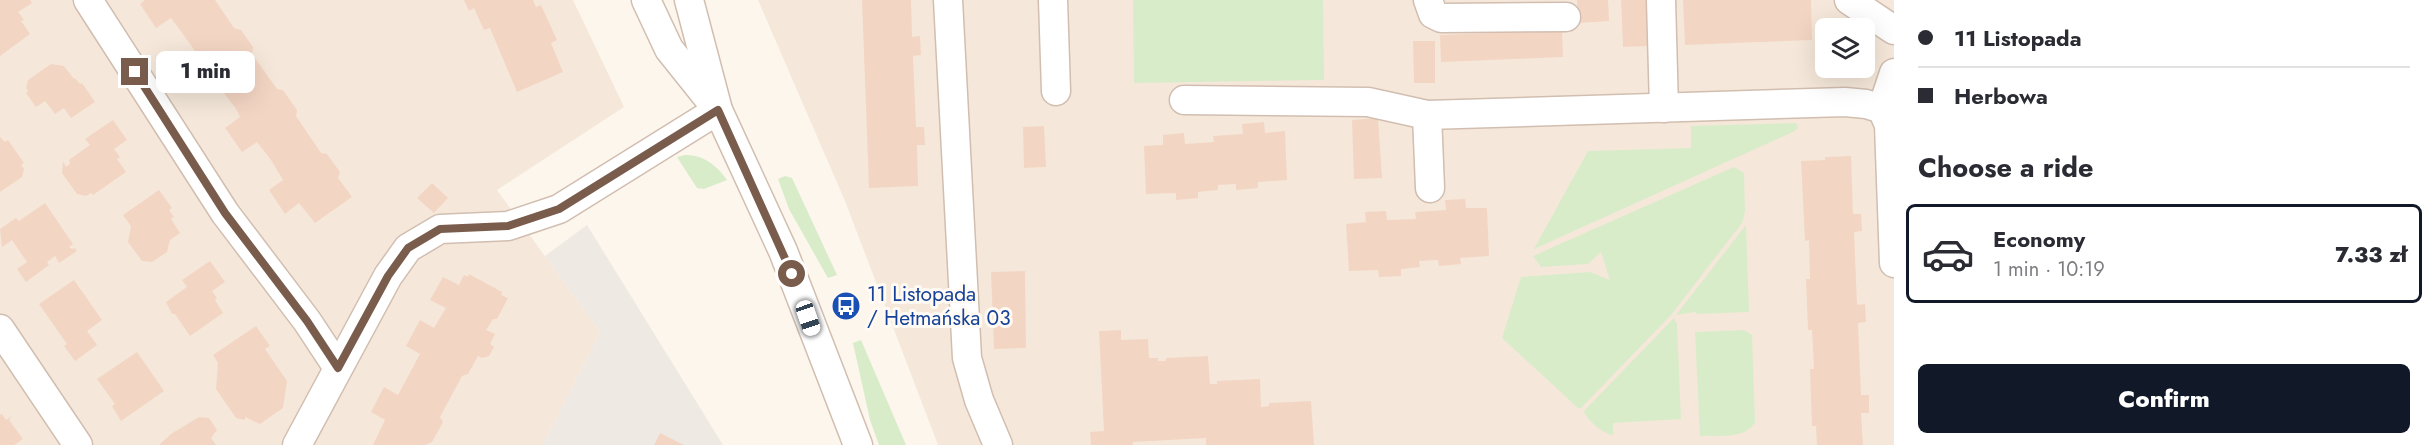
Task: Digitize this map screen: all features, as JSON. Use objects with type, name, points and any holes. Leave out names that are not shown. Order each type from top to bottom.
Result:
[{"type":"street","points":[[88,0],[225,213],[307,321],[338,368]]},
{"type":"street","points":[[646,0],[669,49],[718,110]]},
{"type":"street","points":[[688,0],[693,11],[718,110],[783,251],[858,445]]},
{"type":"street","points":[[948,0],[967,358],[979,400],[998,445]]},
{"type":"street","points":[[1053,0],[1056,91]]},
{"type":"street","points":[[1428,0],[1433,14],[1441,18],[1516,9],[1566,17]]},
{"type":"street","points":[[1661,0],[1664,108]]},
{"type":"street","points":[[1849,0],[1894,30]]},
{"type":"street","points":[[1894,73],[1882,110],[1889,125],[1894,263]]},
{"type":"street","points":[[1184,100],[1368,102],[1427,115],[1845,102],[1866,104],[1882,110]]},
{"type":"street","points":[[297,445],[388,276],[408,248],[440,229],[508,226],[559,209],[718,110]]},
{"type":"street","points":[[1427,115],[1430,188]]},
{"type":"street","points":[[0,329],[78,445]]},
{"type":"shaded area","points":[[0,0],[573,0],[624,107],[497,190],[600,332],[543,445],[0,445]]},
{"type":"shaded area","points":[[758,0],[1894,0],[1894,445],[938,445],[845,201]]},
{"type":"shaded area","points":[[587,225],[723,445],[543,445],[600,332],[545,256]]},
{"type":"green space","points":[[1133,0],[1323,0],[1324,80],[1134,83]]},
{"type":"green space","points":[[1796,123],[1798,128],[1793,132],[1534,249],[1588,151],[1691,148],[1691,126]]},
{"type":"green space","points":[[692,155],[709,162],[727,180],[704,189],[697,188],[677,157]]},
{"type":"green space","points":[[1734,167],[1744,173],[1745,212],[1742,223],[1671,315],[1581,408],[1578,408],[1502,338],[1521,277],[1590,272],[1610,280],[1601,252],[1588,264],[1541,267],[1533,256]]},
{"type":"green space","points":[[785,176],[792,178],[837,275],[828,278],[789,209],[778,179]]},
{"type":"green space","points":[[1746,225],[1749,311],[1698,314],[1695,312],[1676,315]]},
{"type":"green space","points":[[1674,318],[1677,324],[1681,419],[1613,423],[1613,435],[1600,429],[1584,411]]},
{"type":"green space","points":[[1744,330],[1752,335],[1755,422],[1751,428],[1738,434],[1700,436],[1695,332]]},
{"type":"green space","points":[[861,340],[906,445],[879,445],[870,420],[853,343]]},
{"type":"building","points":[[0,0],[30,0],[32,3],[18,12],[30,34],[0,56]]},
{"type":"building","points":[[145,0],[215,0],[234,28],[241,30],[253,47],[252,54],[277,89],[283,90],[297,110],[296,116],[321,153],[327,154],[340,172],[338,178],[352,197],[315,223],[299,203],[285,214],[269,190],[283,180],[271,160],[257,142],[242,152],[225,128],[240,117],[236,109],[214,80],[199,90],[182,67],[197,56],[193,48],[171,18],[156,28],[140,4]]},
{"type":"building","points":[[464,0],[533,0],[536,7],[541,5],[557,40],[551,43],[563,72],[517,92],[490,28],[484,30],[474,8],[469,11]]},
{"type":"building","points":[[862,0],[911,0],[912,37],[920,36],[921,55],[913,56],[916,127],[924,127],[925,145],[917,145],[918,186],[869,188]]},
{"type":"building","points":[[1577,0],[1608,0],[1609,21],[1578,23]]},
{"type":"building","points":[[1621,0],[1646,0],[1647,46],[1623,47]]},
{"type":"building","points":[[1683,0],[1811,0],[1812,40],[1685,45]]},
{"type":"building","points":[[1562,30],[1563,57],[1441,62],[1440,35]]},
{"type":"building","points":[[1413,41],[1435,41],[1435,83],[1414,83]]},
{"type":"building","points":[[51,64],[64,66],[74,79],[82,83],[95,102],[71,118],[64,108],[55,114],[45,101],[36,107],[26,93],[28,80]]},
{"type":"building","points":[[1378,118],[1382,178],[1354,179],[1352,120]]},
{"type":"building","points":[[113,120],[127,140],[114,149],[120,157],[117,159],[126,172],[93,195],[91,193],[86,196],[77,194],[62,173],[63,161],[66,167],[70,164],[69,160],[90,145],[85,139]]},
{"type":"building","points":[[1264,122],[1265,133],[1285,131],[1287,180],[1258,182],[1258,188],[1236,190],[1236,184],[1218,185],[1218,190],[1198,192],[1198,198],[1176,200],[1176,193],[1146,194],[1144,146],[1163,145],[1163,135],[1184,133],[1185,144],[1214,142],[1213,136],[1243,134],[1242,124]]},
{"type":"building","points":[[1044,126],[1046,167],[1024,168],[1023,127]]},
{"type":"building","points":[[0,137],[5,142],[8,140],[24,163],[21,165],[24,169],[22,177],[0,192]]},
{"type":"building","points":[[1851,156],[1853,214],[1861,214],[1862,231],[1854,232],[1857,305],[1865,304],[1866,322],[1858,323],[1861,395],[1869,395],[1869,413],[1861,413],[1863,445],[1817,445],[1816,426],[1812,426],[1810,369],[1814,369],[1812,330],[1808,330],[1806,279],[1810,279],[1809,240],[1805,241],[1801,161]]},
{"type":"building","points":[[432,183],[448,198],[434,213],[417,198]]},
{"type":"building","points":[[159,190],[172,208],[169,210],[174,217],[171,219],[180,233],[170,240],[167,252],[152,262],[142,261],[128,242],[131,226],[123,215]]},
{"type":"building","points":[[1465,199],[1466,208],[1487,208],[1489,256],[1460,258],[1461,264],[1439,266],[1438,260],[1419,261],[1420,267],[1401,269],[1401,276],[1379,277],[1378,270],[1349,271],[1346,224],[1366,222],[1365,212],[1386,211],[1387,220],[1416,219],[1415,212],[1446,210],[1445,200]]},
{"type":"building","points":[[45,203],[73,244],[69,247],[77,251],[59,263],[55,256],[47,262],[49,265],[26,282],[17,269],[27,262],[12,240],[2,247],[0,229],[16,218],[19,221]]},
{"type":"building","points":[[210,261],[225,282],[212,291],[223,313],[190,336],[175,314],[172,314],[166,302],[187,287],[182,280]]},
{"type":"building","points":[[1025,271],[1026,348],[994,349],[991,272]]},
{"type":"building","points":[[469,274],[502,292],[501,295],[508,298],[497,319],[493,319],[486,330],[495,334],[490,344],[494,347],[489,356],[482,358],[478,356],[468,374],[462,376],[440,417],[443,422],[432,442],[425,445],[373,445],[385,420],[371,412],[384,387],[398,395],[420,354],[406,346],[420,320],[434,328],[446,308],[430,300],[443,277],[459,285],[464,275],[468,277]]},
{"type":"building","points":[[74,280],[102,320],[87,331],[97,345],[75,361],[64,346],[67,344],[39,304]]},
{"type":"building","points":[[256,326],[270,346],[265,349],[287,381],[283,408],[260,424],[245,417],[245,420],[236,418],[216,389],[218,363],[213,355]]},
{"type":"building","points":[[1121,330],[1121,340],[1148,339],[1149,358],[1158,358],[1158,361],[1166,361],[1166,358],[1208,356],[1210,384],[1217,384],[1217,381],[1260,379],[1261,407],[1269,406],[1269,403],[1311,401],[1314,445],[1206,445],[1206,438],[1133,442],[1133,445],[1091,445],[1090,432],[1104,431],[1099,331]]},
{"type":"building","points":[[137,352],[164,391],[121,421],[112,406],[115,404],[97,379]]},
{"type":"building","points":[[2,414],[6,420],[12,416],[9,420],[23,439],[14,445],[0,445],[0,415]]},
{"type":"building","points":[[199,417],[209,418],[217,430],[211,438],[216,445],[159,445],[171,434]]},
{"type":"building","points":[[660,433],[684,445],[654,445]]},
{"type":"place","name":"11 Listopada / Hetmańska 03","points":[[846,306]]},
{"type":"route","points":[[135,72],[225,213],[307,321],[338,368],[388,276],[408,248],[440,229],[508,226],[559,209],[718,110],[792,274]]}]
